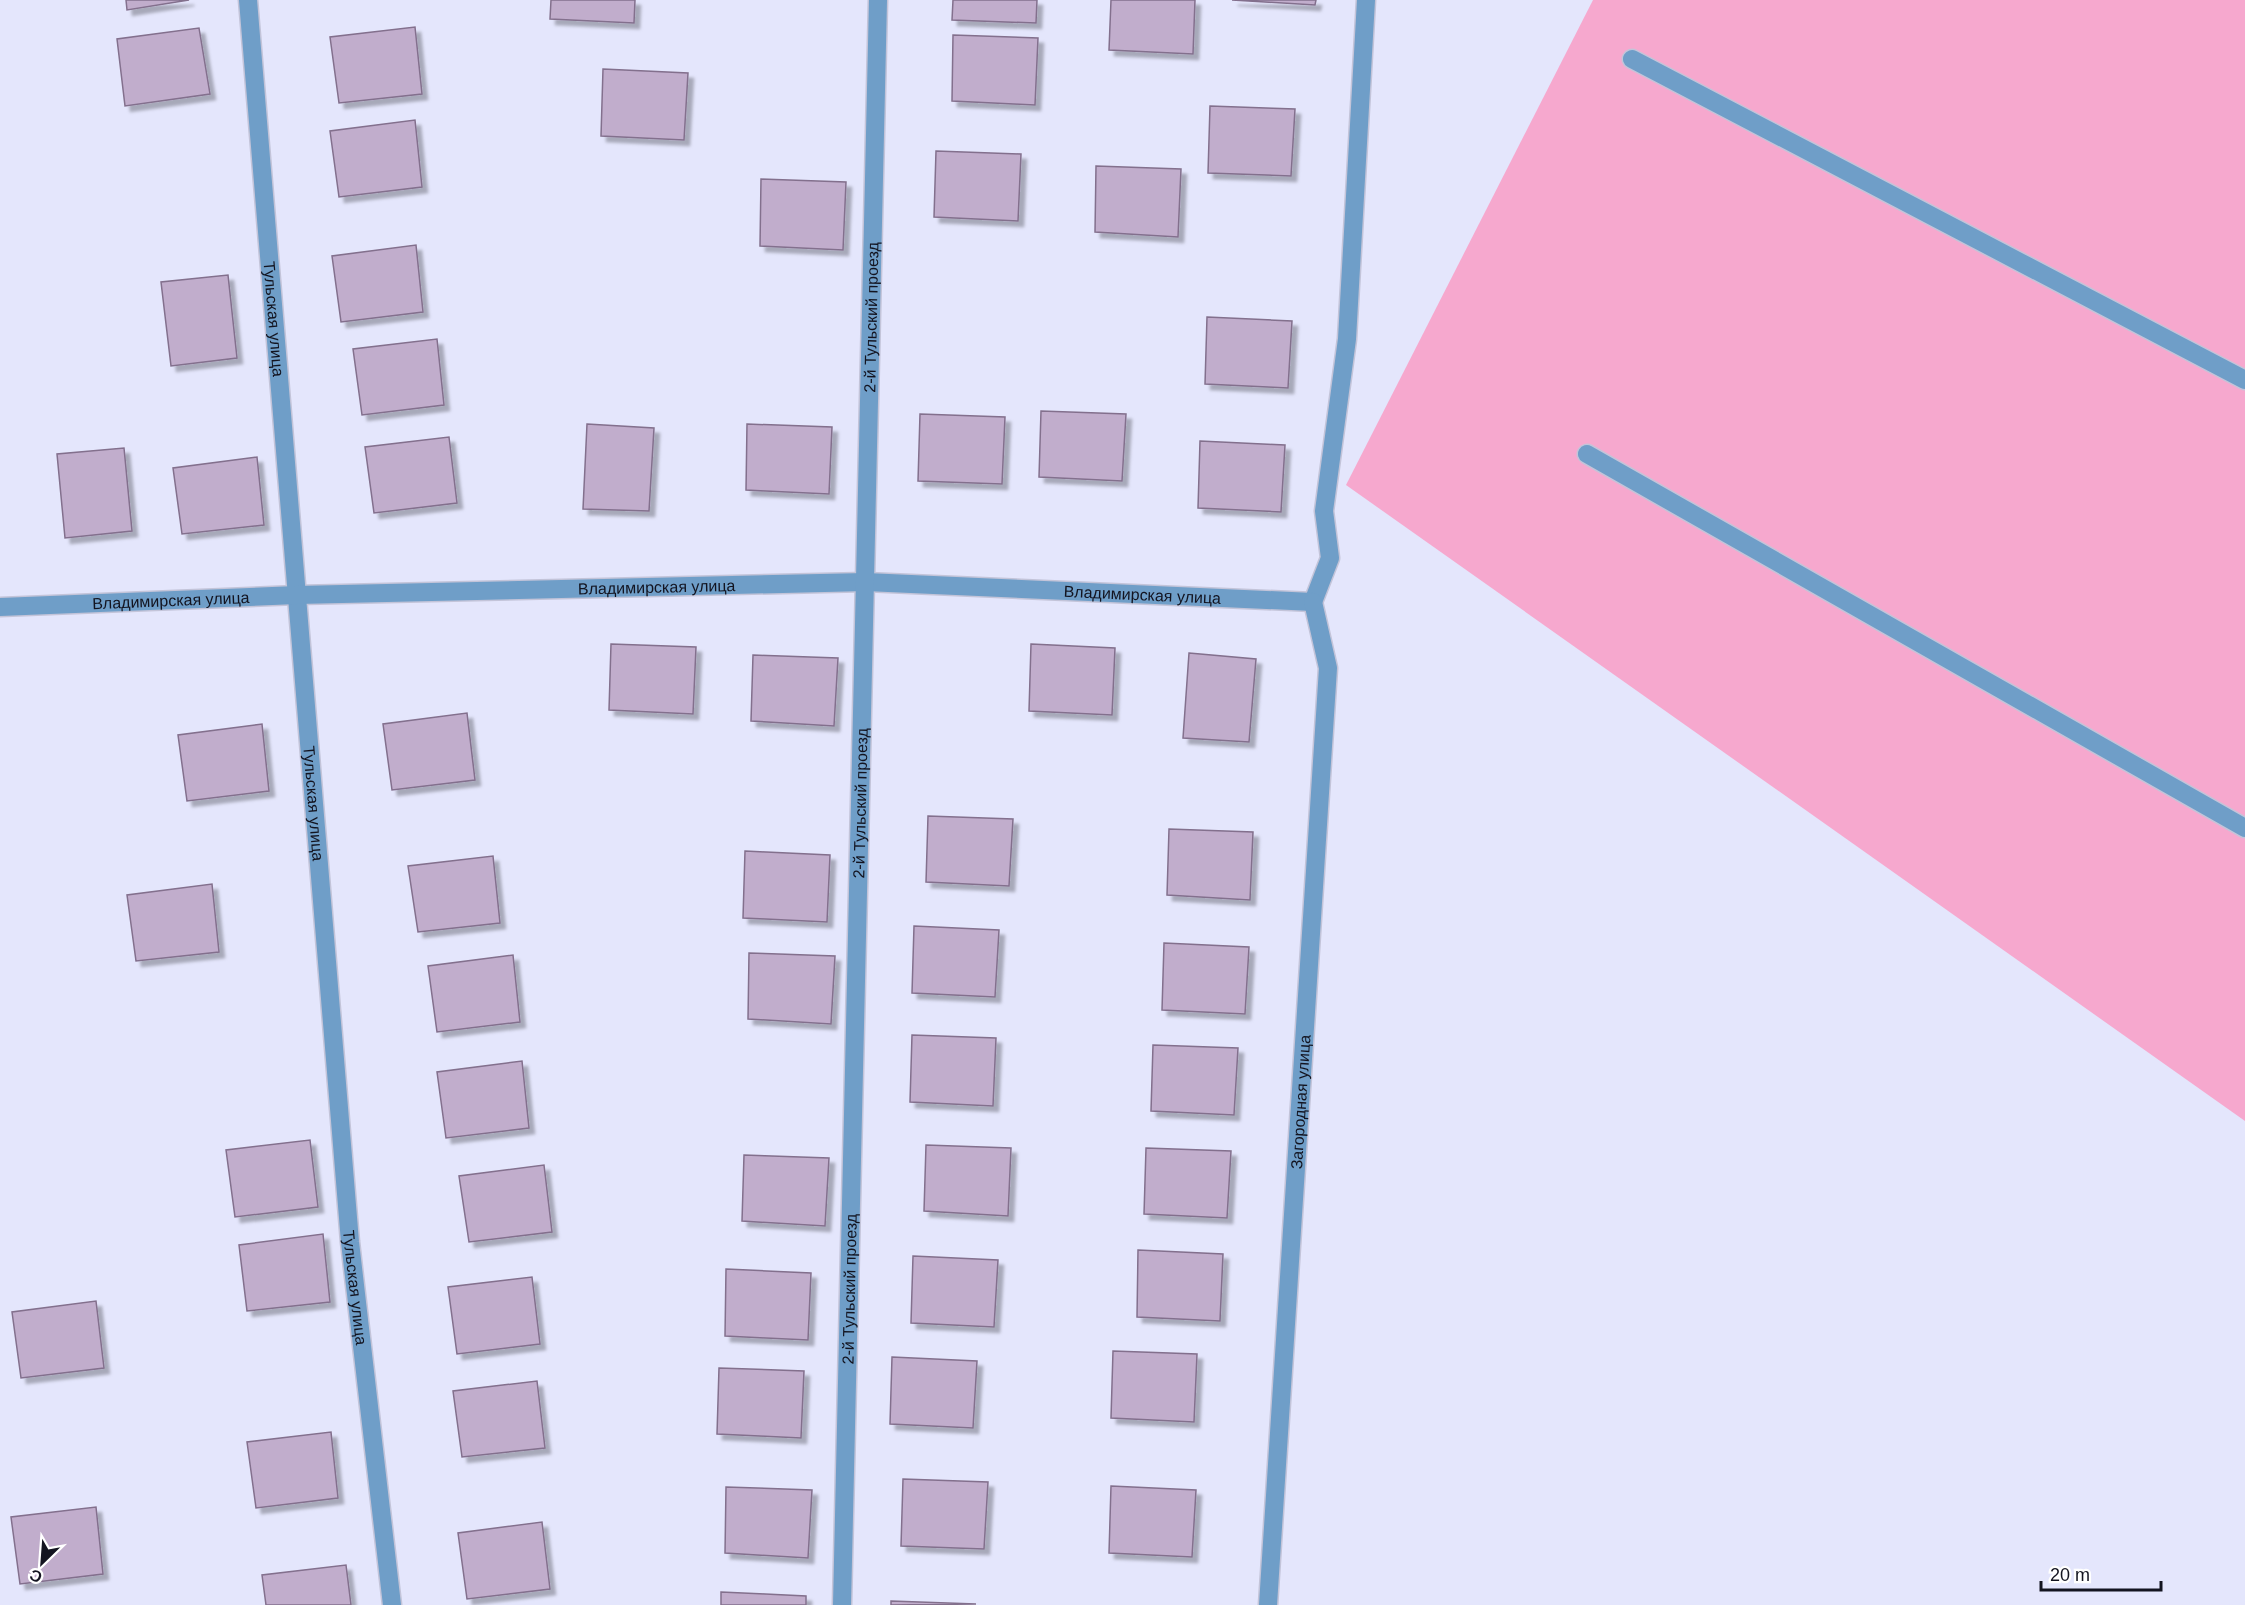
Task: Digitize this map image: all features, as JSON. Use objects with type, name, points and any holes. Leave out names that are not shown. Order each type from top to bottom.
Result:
[{"type":"street","name":"Тульская улица","points":[[248,0],[350,1242],[392,1605]]},
{"type":"street","name":"2-й Тульский проезд","points":[[842,1605],[878,0]]},
{"type":"street","points":[[1313,602],[1330,558],[1324,511],[1347,339],[1366,0]]},
{"type":"street","points":[[1632,58],[2245,380]]},
{"type":"street","points":[[1587,454],[2245,828]]},
{"type":"street","name":"Владимирская улица","points":[[0,607],[297,595],[866,582],[1313,602]]},
{"type":"street","name":"Загородная улица","points":[[1268,1605],[1328,668],[1313,602]]},
{"type":"shaded area","points":[[1593,0],[2245,0],[2245,1121],[1346,485]]},
{"type":"building","points":[[126,0],[189,0],[127,10]]},
{"type":"building","points":[[551,0],[635,0],[634,23],[550,19]]},
{"type":"building","points":[[953,0],[1037,0],[1036,23],[952,20]]},
{"type":"building","points":[[1111,0],[1195,0],[1193,54],[1109,50]]},
{"type":"building","points":[[1232,0],[1316,0],[1315,5]]},
{"type":"building","points":[[415,27],[422,94],[339,103],[330,37]]},
{"type":"building","points":[[199,28],[210,94],[125,106],[117,39]]},
{"type":"building","points":[[953,35],[1038,38],[1035,105],[952,101]]},
{"type":"building","points":[[603,69],[688,73],[684,140],[601,136]]},
{"type":"building","points":[[1210,106],[1295,109],[1291,176],[1208,173]]},
{"type":"building","points":[[415,120],[422,187],[339,197],[330,131]]},
{"type":"building","points":[[936,151],[1021,154],[1018,221],[934,217]]},
{"type":"building","points":[[1096,166],[1181,169],[1178,237],[1095,232]]},
{"type":"building","points":[[761,179],[846,182],[843,250],[760,246]]},
{"type":"building","points":[[416,245],[423,312],[341,322],[332,256]]},
{"type":"building","points":[[228,275],[237,358],[171,366],[161,282]]},
{"type":"building","points":[[1207,317],[1292,321],[1288,388],[1205,384]]},
{"type":"building","points":[[437,339],[444,405],[362,415],[353,349]]},
{"type":"building","points":[[1041,411],[1126,414],[1122,481],[1039,477]]},
{"type":"building","points":[[920,414],[1005,417],[1002,484],[918,481]]},
{"type":"building","points":[[587,424],[654,428],[649,511],[583,509]]},
{"type":"building","points":[[747,424],[832,427],[829,494],[746,490]]},
{"type":"building","points":[[449,437],[457,503],[374,513],[365,447]]},
{"type":"building","points":[[1200,441],[1285,445],[1281,512],[1198,508]]},
{"type":"building","points":[[124,448],[132,531],[65,538],[57,454]]},
{"type":"building","points":[[257,457],[264,525],[182,534],[173,468]]},
{"type":"building","points":[[611,644],[696,647],[693,714],[609,710]]},
{"type":"building","points":[[1031,644],[1115,648],[1112,715],[1029,711]]},
{"type":"building","points":[[1189,653],[1256,659],[1249,742],[1183,738]]},
{"type":"building","points":[[753,655],[838,658],[834,726],[751,721]]},
{"type":"building","points":[[467,713],[475,780],[392,790],[383,724]]},
{"type":"building","points":[[262,724],[269,791],[187,801],[178,735]]},
{"type":"building","points":[[928,816],[1013,819],[1009,886],[926,882]]},
{"type":"building","points":[[1169,829],[1253,832],[1250,900],[1167,895]]},
{"type":"building","points":[[745,851],[830,855],[827,922],[743,918]]},
{"type":"building","points":[[493,856],[500,923],[418,932],[408,866]]},
{"type":"building","points":[[212,884],[219,952],[136,961],[127,895]]},
{"type":"building","points":[[914,926],[999,930],[995,997],[912,993]]},
{"type":"building","points":[[1164,943],[1249,947],[1245,1014],[1162,1010]]},
{"type":"building","points":[[749,953],[835,956],[831,1024],[748,1019]]},
{"type":"building","points":[[513,955],[520,1022],[437,1032],[428,966]]},
{"type":"building","points":[[912,1035],[996,1038],[993,1106],[910,1102]]},
{"type":"building","points":[[1153,1045],[1238,1048],[1234,1115],[1151,1111]]},
{"type":"building","points":[[522,1061],[529,1128],[446,1138],[437,1072]]},
{"type":"building","points":[[310,1140],[318,1207],[235,1217],[226,1150]]},
{"type":"building","points":[[926,1145],[1011,1148],[1008,1216],[924,1211]]},
{"type":"building","points":[[1146,1148],[1231,1151],[1227,1218],[1144,1214]]},
{"type":"building","points":[[744,1155],[829,1158],[825,1226],[742,1221]]},
{"type":"building","points":[[544,1165],[552,1232],[469,1242],[459,1176]]},
{"type":"building","points":[[323,1234],[330,1302],[247,1311],[239,1245]]},
{"type":"building","points":[[1138,1250],[1223,1254],[1220,1321],[1137,1317]]},
{"type":"building","points":[[913,1256],[998,1260],[994,1327],[911,1323]]},
{"type":"building","points":[[726,1269],[811,1273],[808,1340],[725,1336]]},
{"type":"building","points":[[532,1277],[540,1344],[457,1354],[448,1287]]},
{"type":"building","points":[[96,1301],[104,1368],[21,1378],[12,1312]]},
{"type":"building","points":[[1113,1351],[1197,1354],[1194,1422],[1111,1418]]},
{"type":"building","points":[[892,1357],[977,1361],[973,1428],[890,1424]]},
{"type":"building","points":[[719,1368],[804,1371],[801,1438],[717,1434]]},
{"type":"building","points":[[537,1381],[545,1448],[462,1457],[453,1391]]},
{"type":"building","points":[[331,1432],[338,1498],[256,1508],[247,1442]]},
{"type":"building","points":[[903,1479],[988,1482],[984,1549],[901,1546]]},
{"type":"building","points":[[1111,1486],[1196,1490],[1192,1557],[1109,1553]]},
{"type":"building","points":[[726,1487],[812,1490],[808,1558],[725,1553]]},
{"type":"building","points":[[96,1507],[103,1574],[20,1584],[11,1517]]},
{"type":"building","points":[[542,1522],[550,1589],[467,1599],[458,1533]]},
{"type":"building","points":[[346,1565],[351,1605],[266,1605],[262,1575]]},
{"type":"building","points":[[721,1592],[806,1596],[806,1605],[721,1605]]},
{"type":"building","points":[[891,1601],[976,1604],[891,1605]]}]
